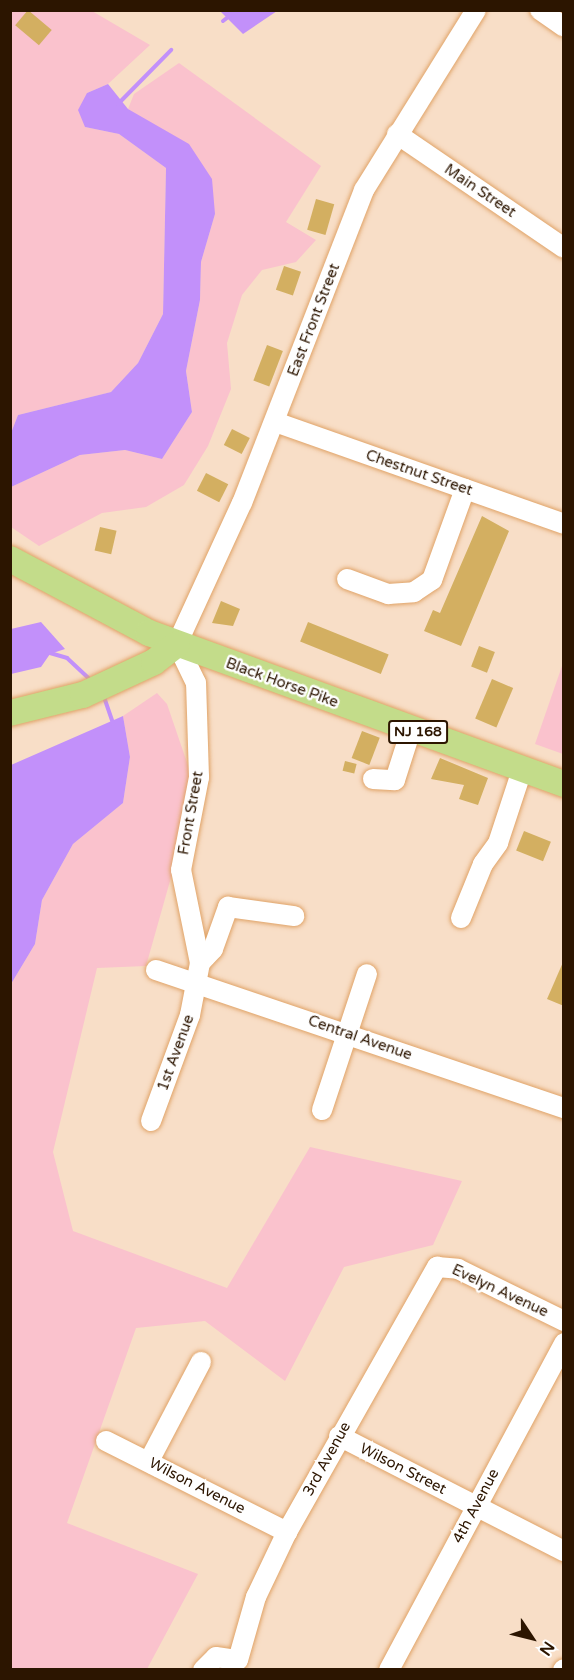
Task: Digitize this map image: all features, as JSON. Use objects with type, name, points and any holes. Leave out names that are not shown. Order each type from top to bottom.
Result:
[{"type":"main road","name":"Black Horse Pike","points":[[10,559],[88,604],[177,644],[564,784]]},
{"type":"main road","points":[[10,713],[83,695],[123,676],[177,644]]},
{"type":"street","name":"East Front Street","points":[[177,644],[274,422],[364,190],[476,10]]},
{"type":"street","points":[[540,10],[564,27]]},
{"type":"street","name":"Main Street","points":[[397,134],[564,248]]},
{"type":"street","name":"Chestnut Street","points":[[274,422],[564,524]]},
{"type":"street","points":[[347,579],[388,594],[414,592],[432,580],[465,489]]},
{"type":"street","name":"Front Street","points":[[177,644],[196,683],[199,777],[181,870],[200,963],[198,985]]},
{"type":"street","points":[[373,779],[395,780],[411,730]]},
{"type":"street","points":[[462,918],[483,864],[498,843],[522,770]]},
{"type":"street","points":[[200,963],[213,949],[228,907],[294,916]]},
{"type":"street","name":"Central Avenue","points":[[156,970],[346,1032],[564,1108]]},
{"type":"street","points":[[322,1110],[367,974]]},
{"type":"street","name":"1st Avenue","points":[[151,1121],[198,985]]},
{"type":"street","name":"Evelyn Avenue","points":[[436,1267],[458,1269],[564,1321]]},
{"type":"street","name":"3rd Avenue","points":[[203,1670],[216,1657],[238,1660],[256,1597],[287,1532],[436,1267]]},
{"type":"street","name":"4th Avenue","points":[[388,1670],[564,1343]]},
{"type":"street","points":[[149,1461],[201,1362]]},
{"type":"street","name":"Wilson Street","points":[[339,1436],[564,1551]]},
{"type":"street","name":"Wilson Avenue","points":[[105,1441],[287,1532]]},
{"type":"shaded area","points":[[11,11],[92,11],[150,45],[108,84],[87,93],[85,127],[119,134],[166,168],[163,314],[138,363],[111,392],[18,415],[11,433]]},
{"type":"shaded area","points":[[220,11],[277,11],[243,34]]},
{"type":"shaded area","points":[[179,63],[321,166],[286,222],[316,240],[296,262],[262,270],[242,295],[227,343],[231,389],[208,446],[184,485],[146,507],[102,513],[39,546],[11,527],[11,487],[80,455],[125,450],[162,459],[192,412],[186,371],[200,300],[201,262],[215,214],[147,122],[128,109],[134,94]]},
{"type":"shaded area","points":[[108,84],[128,109],[189,144],[212,179],[215,214],[201,262],[200,300],[186,371],[192,412],[162,459],[125,450],[80,455],[11,487],[11,433],[18,415],[111,392],[138,363],[163,314],[166,168],[119,134],[85,127],[78,110],[87,93]]},
{"type":"shaded area","points":[[41,622],[65,649],[50,654],[41,667],[11,674],[11,629]]},
{"type":"shaded area","points":[[563,663],[564,754],[535,744]]},
{"type":"shaded area","points":[[157,693],[167,704],[196,789],[146,966],[97,968],[53,1152],[73,1231],[227,1288],[310,1147],[462,1181],[433,1245],[344,1267],[285,1381],[205,1321],[136,1328],[67,1523],[198,1574],[147,1669],[11,1669],[11,984],[35,944],[42,900],[73,844],[123,803],[130,757],[123,716]]},
{"type":"shaded area","points":[[123,716],[130,757],[123,803],[73,844],[42,900],[35,944],[11,984],[11,765]]},
{"type":"building","points":[[28,10],[52,30],[39,45],[15,25]]},
{"type":"building","points":[[316,199],[334,204],[325,235],[307,230]]},
{"type":"building","points":[[284,266],[301,272],[293,295],[276,290]]},
{"type":"building","points":[[267,345],[283,351],[269,387],[253,380]]},
{"type":"building","points":[[232,429],[250,438],[242,454],[224,445]]},
{"type":"building","points":[[206,473],[228,484],[219,502],[197,491]]},
{"type":"building","points":[[482,516],[509,531],[461,646],[424,631],[433,610],[440,613]]},
{"type":"building","points":[[100,527],[117,531],[111,554],[95,550]]},
{"type":"building","points":[[221,601],[240,609],[233,626],[212,623]]},
{"type":"building","points":[[308,622],[389,655],[381,674],[300,641]]},
{"type":"building","points":[[479,646],[495,652],[487,673],[471,667]]},
{"type":"building","points":[[492,679],[513,688],[496,728],[475,719]]},
{"type":"building","points":[[362,731],[380,738],[369,765],[352,758]]},
{"type":"building","points":[[440,758],[488,778],[478,805],[459,799],[464,785],[431,779]]},
{"type":"building","points":[[345,761],[357,764],[354,774],[343,771]]},
{"type":"building","points":[[524,831],[551,842],[543,861],[516,850]]},
{"type":"building","points":[[564,960],[564,1006],[547,999]]},
{"type":"waterway","points":[[223,21],[237,10]]},
{"type":"waterway","points":[[118,104],[171,50]]},
{"type":"waterway","points":[[50,653],[67,658],[92,681]]},
{"type":"waterway","points":[[104,697],[113,723]]}]
